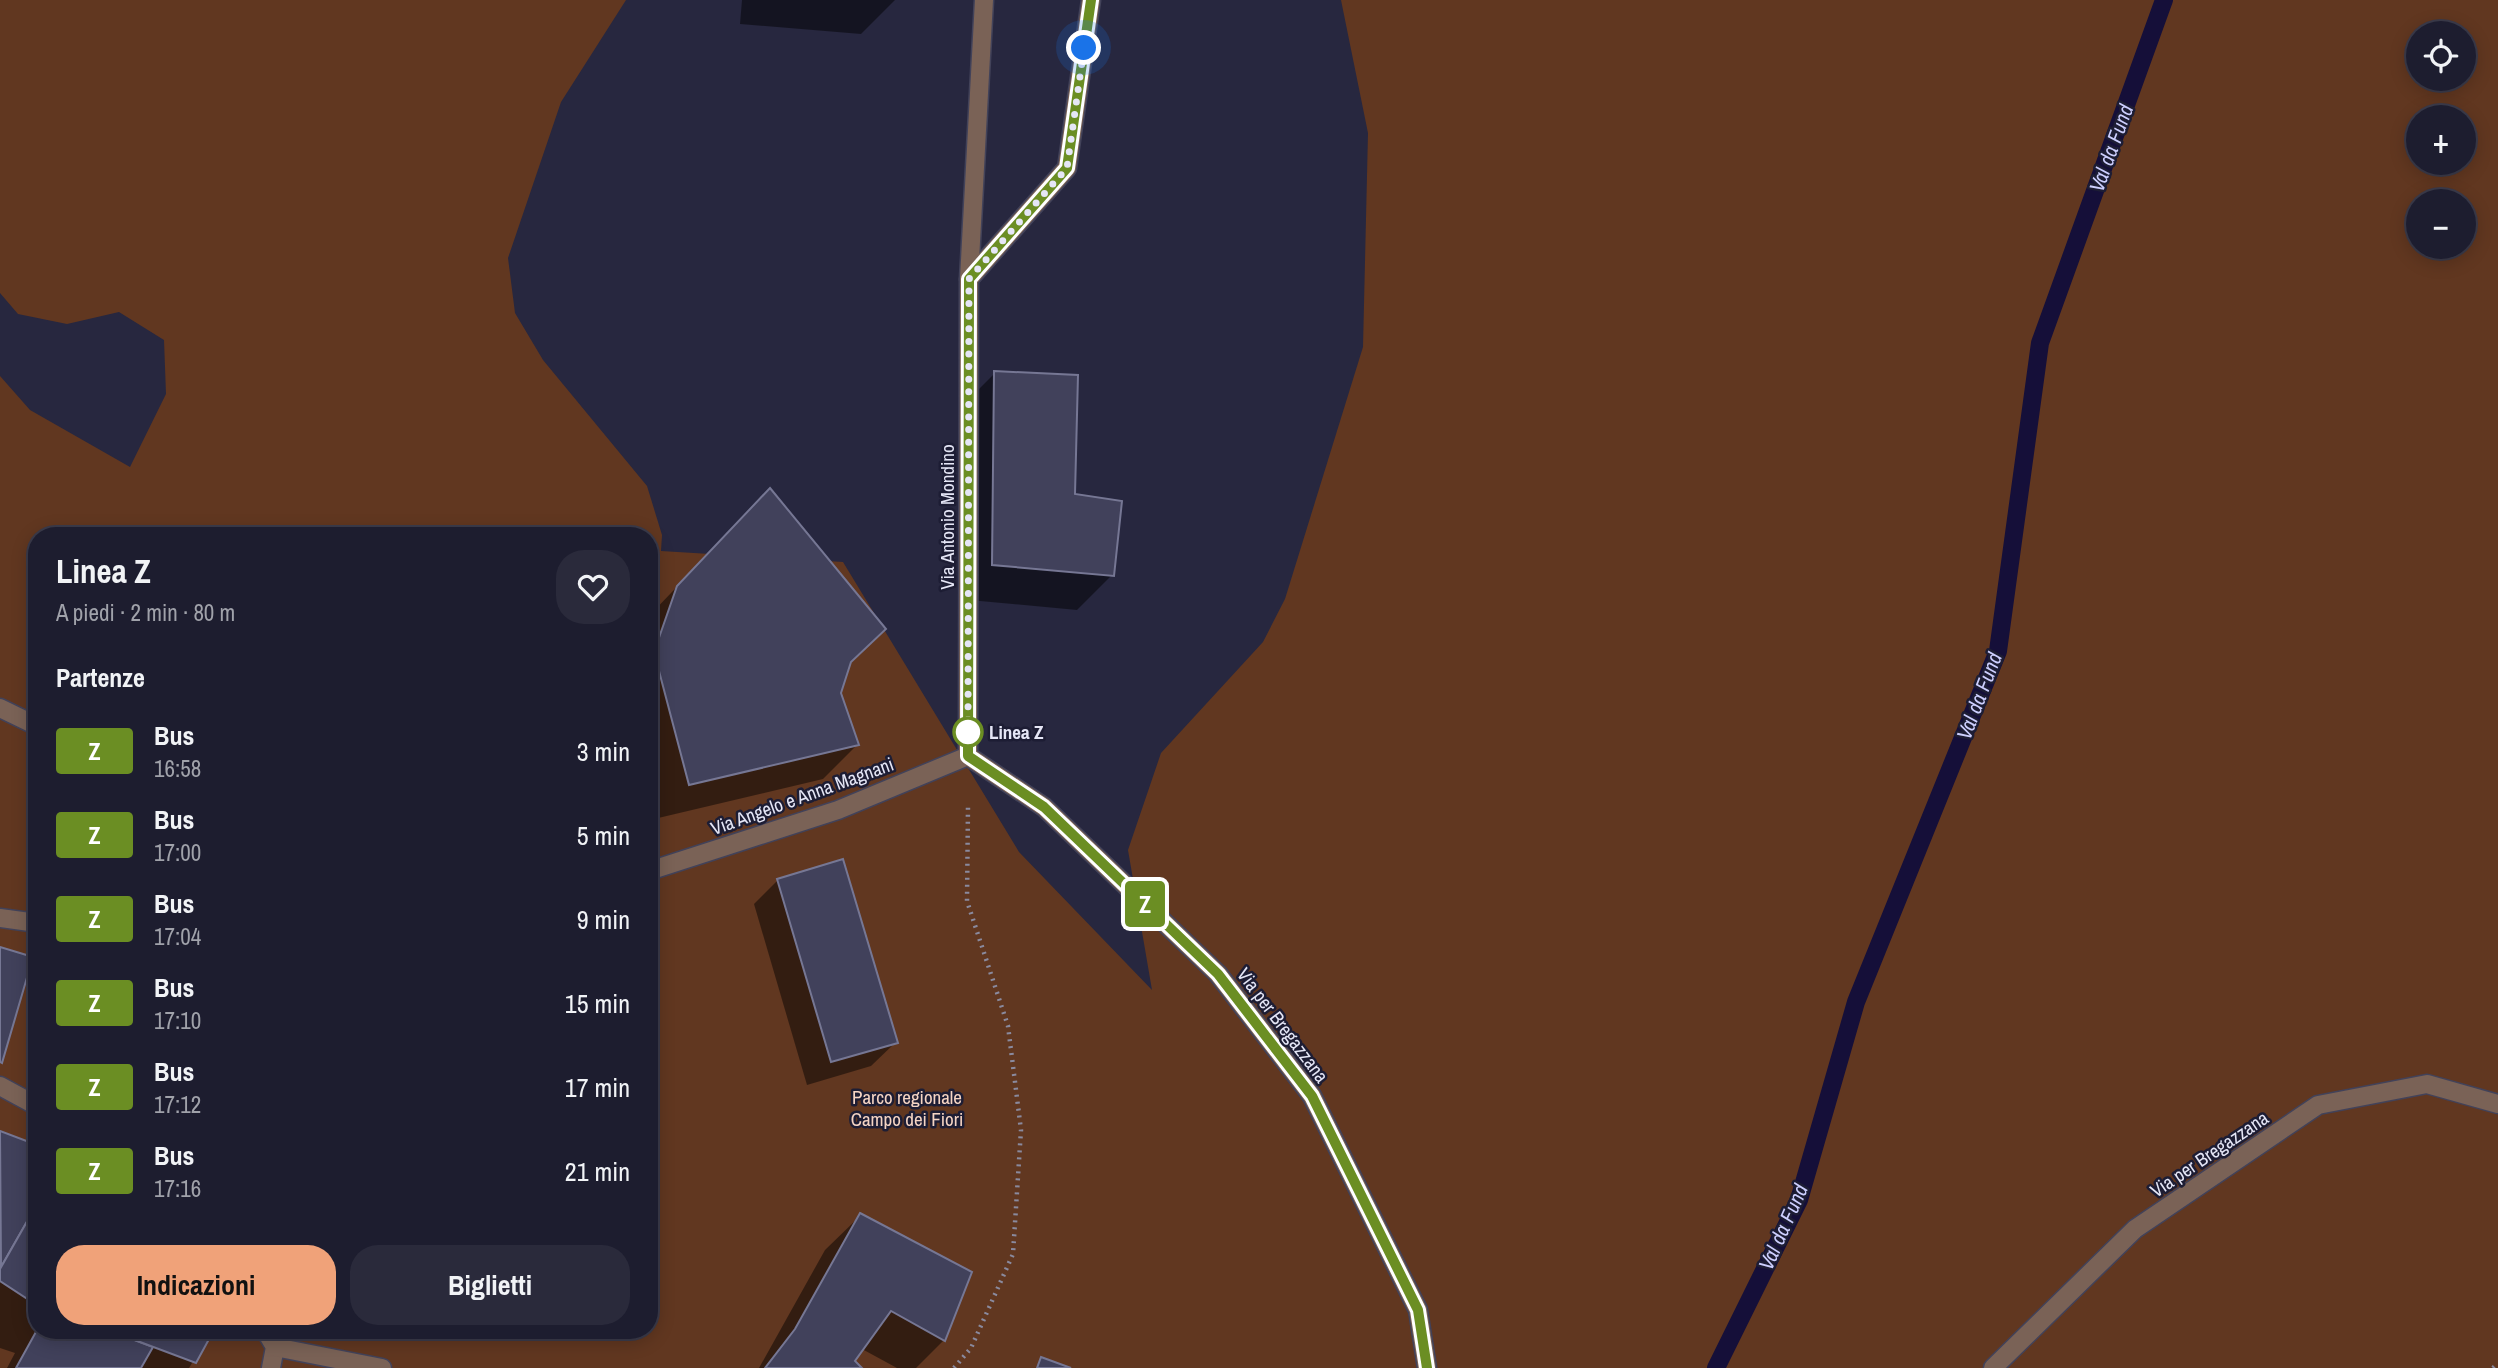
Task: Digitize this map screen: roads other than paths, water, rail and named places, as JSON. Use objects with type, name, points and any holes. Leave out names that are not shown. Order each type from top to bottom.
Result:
[{"type":"street","name":"Via Antonio Mondino","points":[[968,756],[969,279],[984,0]]},
{"type":"street","points":[[969,279],[1067,168],[1091,0]]},
{"type":"street","points":[[0,708],[28,722]]},
{"type":"street","name":"Via Angelo e Anna Magnani","points":[[658,868],[838,810],[968,756]]},
{"type":"street","name":"Via per Bregazzana","points":[[968,756],[1044,807],[1218,974],[1312,1096],[1418,1310],[1426,1368]]},
{"type":"street","points":[[0,918],[28,922]]},
{"type":"street","name":"Via per Bregazzana","points":[[1993,1368],[2135,1229],[2318,1105],[2427,1084],[2498,1104]]},
{"type":"street","points":[[0,1086],[28,1101]]},
{"type":"street","points":[[270,1339],[275,1347],[271,1368]]},
{"type":"street","points":[[275,1347],[382,1368]]},
{"type":"waterway","name":"Val da Fund","points":[[1716,1368],[1799,1200],[1856,1002],[1998,651],[2040,343],[2164,0]]},
{"type":"place","name":"Linea Z","points":[[968,732]]},
{"type":"park label","name":"Parco regionale Campo dei Fiori","points":[[907,1108]]}]
